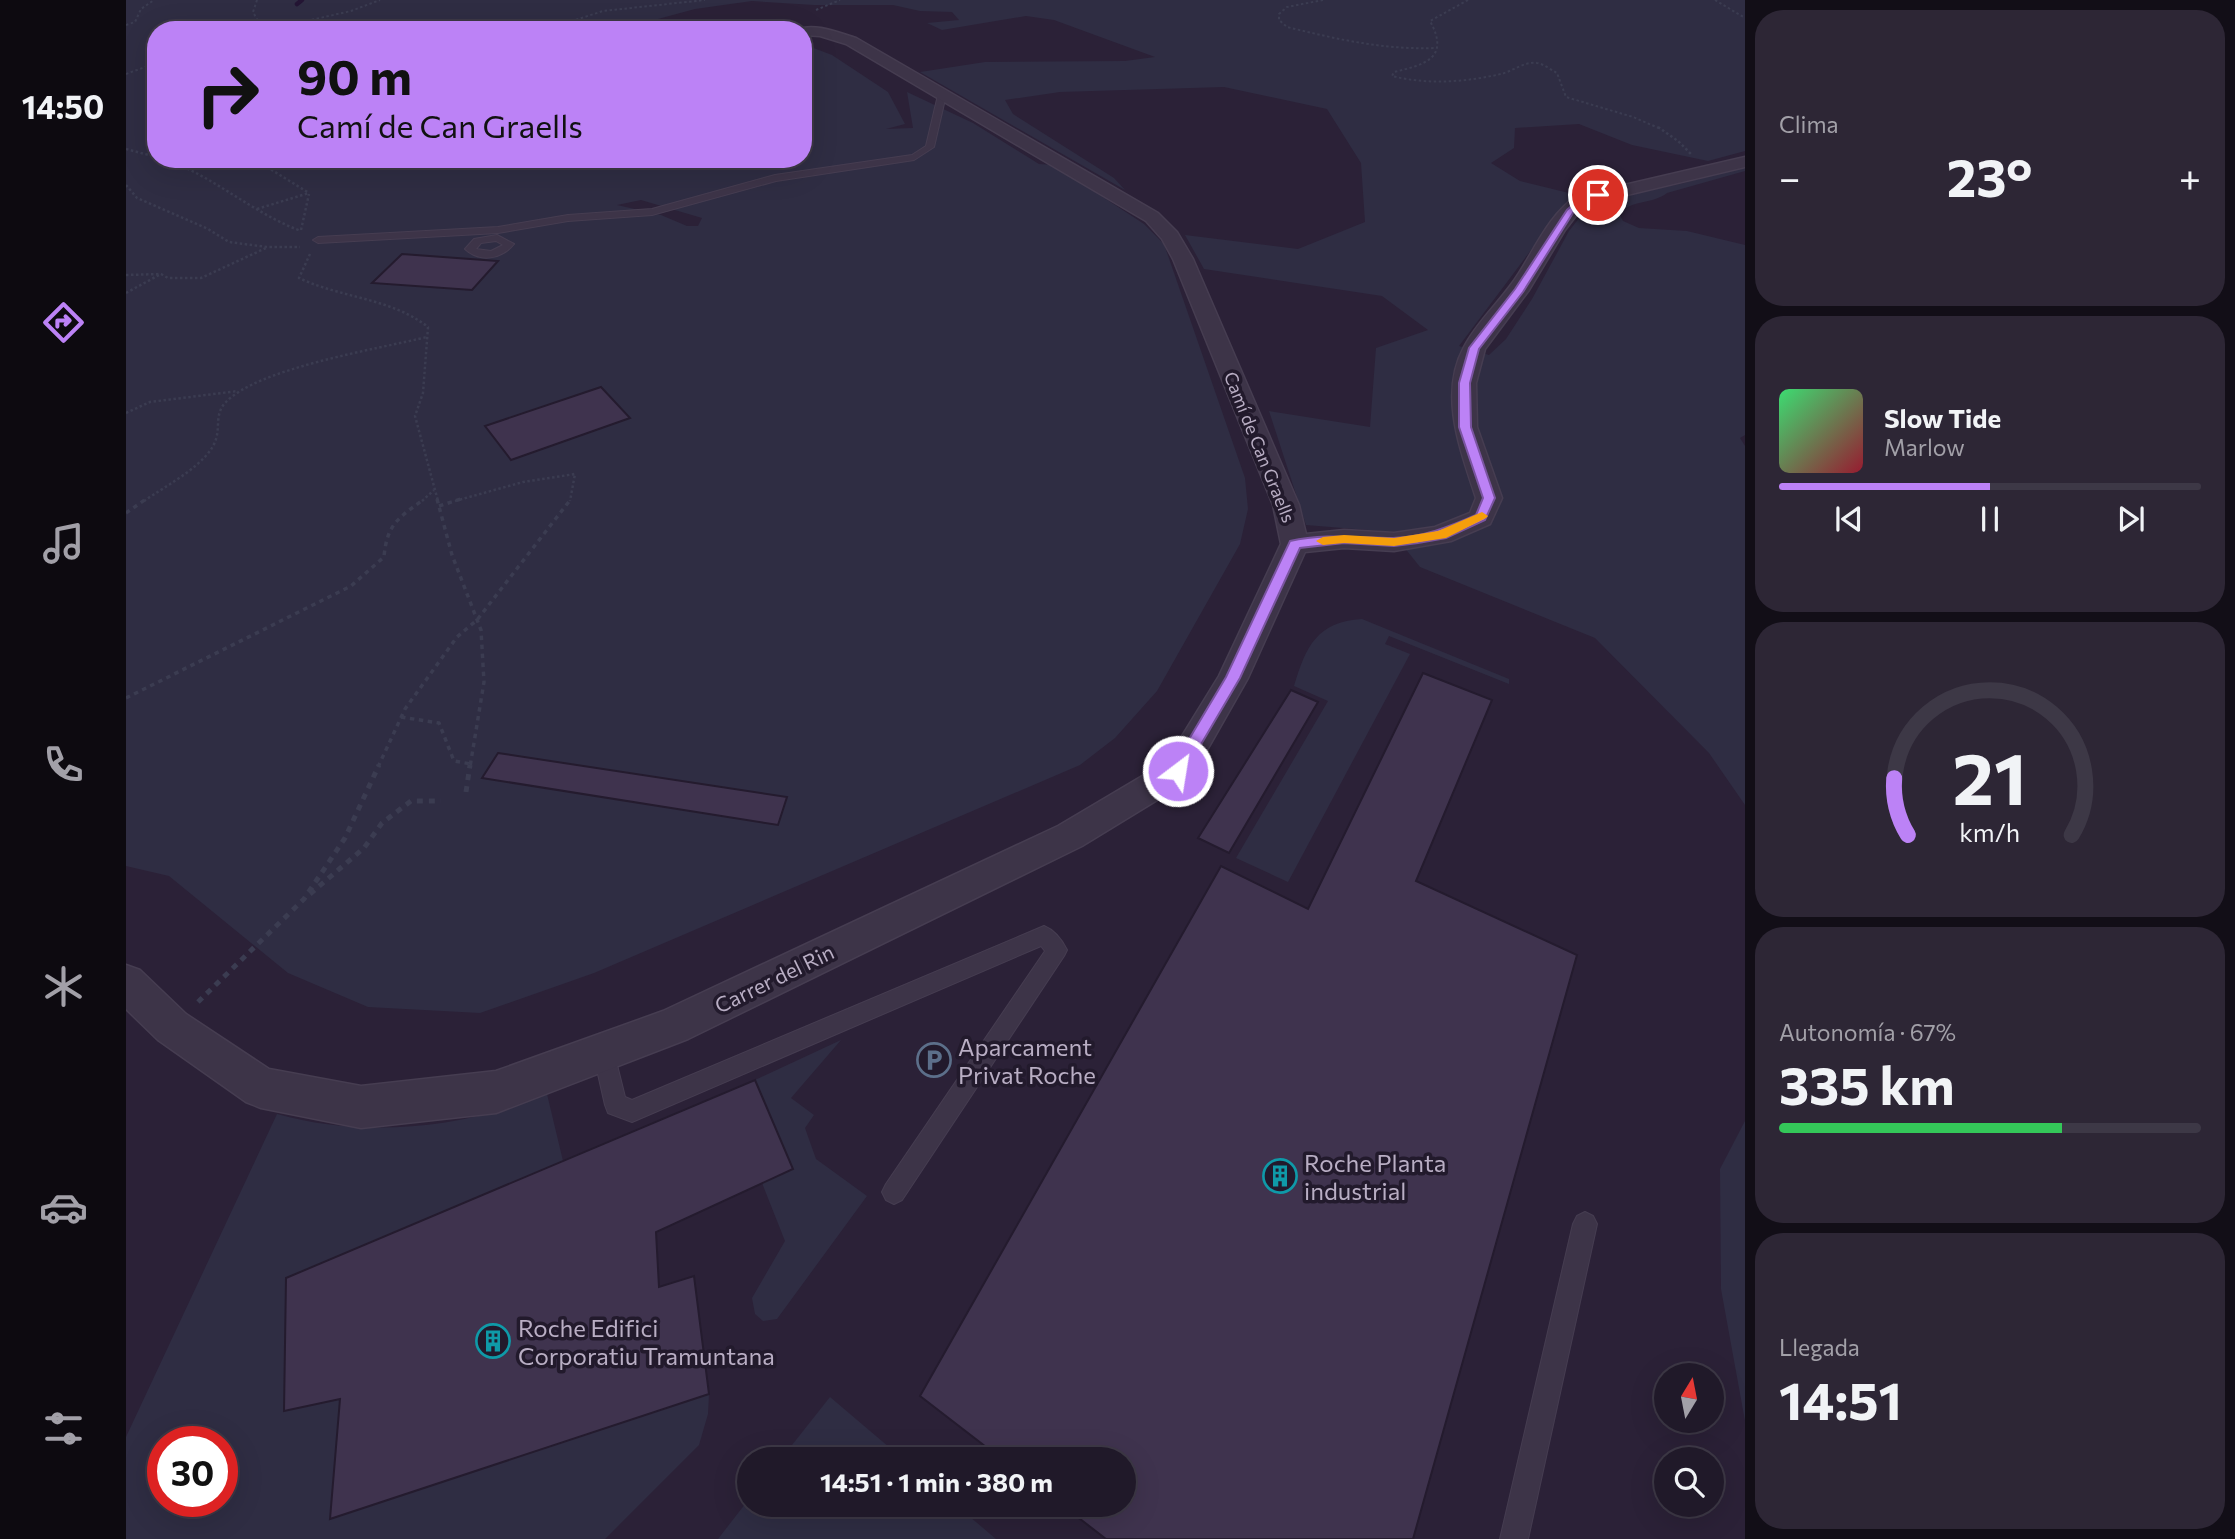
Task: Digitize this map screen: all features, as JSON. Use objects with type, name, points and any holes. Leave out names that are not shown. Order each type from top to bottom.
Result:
[{"type":"street","name":"Camí de Can Graells","points":[[812,32],[851,41],[1125,200],[1152,217],[1170,236],[1183,259],[1286,505],[1295,544],[1344,539],[1406,540],[1441,535],[1481,518],[1489,498],[1465,427],[1465,383],[1474,348],[1519,290],[1557,228],[1575,205],[1598,195],[1706,173],[1745,162]]},
{"type":"street","name":"Carrer del Rin","points":[[126,983],[172,1027],[261,1088],[361,1107],[496,1092],[674,1026],[1070,836],[1178,771],[1233,678],[1295,544]]},
{"type":"lane","points":[[317,240],[498,230],[546,222],[652,212],[775,178],[914,157],[930,147],[942,95]]},
{"type":"lane","points":[[507,241],[546,222]]},
{"type":"lane","points":[[604,1052],[616,1105],[632,1111],[1044,936],[1057,950],[894,1192]]},
{"type":"lane","points":[[1514,1539],[1584,1224]]},
{"type":"path","points":[[126,25],[135,22],[141,9],[154,0]]},
{"type":"path","points":[[257,0],[253,12],[257,20],[280,21]]},
{"type":"path","points":[[306,21],[351,11],[380,0]]},
{"type":"path","points":[[572,21],[603,10],[705,0]]},
{"type":"path","points":[[1323,0],[1283,9],[1279,20],[1287,27],[1369,46],[1395,49],[1435,48]]},
{"type":"path","points":[[1468,0],[1430,21],[1436,33],[1435,48],[1427,63],[1394,72],[1392,76],[1404,81],[1426,83],[1481,79],[1511,72],[1527,63],[1539,63],[1557,73],[1566,97],[1622,113],[1666,130],[1684,143],[1696,166],[1706,173]]},
{"type":"path","points":[[1716,0],[1745,18]]},
{"type":"path","points":[[126,74],[147,66]]},
{"type":"path","points":[[126,149],[147,155]]},
{"type":"path","points":[[185,168],[218,182],[271,220],[301,231],[309,193]]},
{"type":"path","points":[[269,168],[309,193]]},
{"type":"path","points":[[126,184],[137,198],[208,229],[219,239],[241,245],[309,247],[306,265],[299,278],[359,300],[412,314],[428,327],[423,393],[415,416],[452,555],[481,630],[484,682],[466,792]]},
{"type":"path","points":[[256,210],[309,193]]},
{"type":"path","points":[[126,278],[161,274],[168,278],[201,278],[267,247]]},
{"type":"path","points":[[126,293],[161,274]]},
{"type":"path","points":[[126,413],[150,402],[239,391],[291,369],[427,337]]},
{"type":"path","points":[[126,513],[203,460],[216,440],[218,416],[223,405],[239,391]]},
{"type":"path","points":[[304,900],[345,838],[401,717],[457,636],[477,620],[570,503],[575,474],[544,476],[439,506]]},
{"type":"path","points":[[126,698],[351,586],[384,557],[386,534],[396,521],[425,500],[434,489]]},
{"type":"path","points":[[401,717],[439,723],[454,761],[471,764]]},
{"type":"path","points":[[172,1027],[304,900],[364,848],[382,823],[411,801],[441,801]]},
{"type":"shaded area","points":[[126,0],[1745,0],[1745,151],[1708,161],[1632,145],[1579,124],[1515,128],[1514,148],[1491,163],[1520,181],[1573,194],[1459,346],[1489,355],[1506,339],[1532,299],[1569,231],[1584,212],[1619,197],[1745,166],[1745,171],[1667,193],[1630,206],[1619,213],[1623,221],[1639,228],[1687,231],[1745,245],[1745,435],[1740,438],[1745,446],[1745,805],[1709,753],[1595,638],[1420,567],[1392,532],[1306,525],[1269,411],[1370,427],[1376,348],[1428,330],[1382,296],[1204,269],[1185,235],[1298,249],[1365,222],[1361,163],[1327,109],[1224,87],[1060,92],[1005,100],[1013,114],[1114,178],[1125,190],[920,72],[985,62],[1125,61],[1155,57],[1054,20],[1026,16],[942,30],[927,23],[959,20],[952,12],[920,11],[893,5],[814,5],[752,1],[695,9],[658,19],[670,21],[147,21],[147,168],[812,168],[812,47],[832,55],[888,92],[905,124],[886,129],[913,128],[907,92],[973,123],[1039,164],[1054,165],[1144,224],[1164,244],[1245,478],[1248,509],[1240,544],[1157,691],[1115,738],[1080,765],[594,973],[480,1013],[368,1007],[288,973],[169,876],[126,866]],"holes":[[[641,200],[702,218],[698,226],[687,226],[661,215],[617,205]]]},
{"type":"shaded area","points":[[1362,619],[1509,679],[1509,684],[1389,636],[1385,644],[1410,654],[1288,882],[1236,858],[1328,701],[1294,686],[1303,659],[1324,631],[1334,625]]},
{"type":"shaded area","points":[[841,1040],[791,1098],[814,1115],[805,1128],[816,1159],[867,1196],[777,1319],[763,1321],[755,1314],[752,1298],[785,1241],[762,1183],[793,1169],[755,1080]]},
{"type":"shaded area","points":[[547,1094],[563,1161],[284,1411],[340,1399],[330,1518],[709,1394],[708,1414],[699,1445],[605,1539],[126,1539],[126,1437],[277,1114],[311,1122],[379,1128],[448,1122],[482,1115]]},
{"type":"shaded area","points":[[1745,1121],[1745,1421],[1721,1289],[1720,1169]]},
{"type":"shaded area","points":[[830,1397],[889,1447],[790,1447]]},
{"type":"shaded area","points":[[737,1514],[737,1517],[970,1517],[996,1539],[718,1539]]},
{"type":"building","points":[[402,254],[498,261],[472,290],[372,283]]},
{"type":"building","points":[[601,387],[630,418],[511,460],[485,426]]},
{"type":"building","name":"Roche Planta industrial","points":[[1423,673],[1492,700],[1416,881],[1577,955],[1413,1539],[1106,1539],[1078,1517],[1136,1517],[1136,1447],[986,1447],[920,1396],[1221,866],[1308,909]]},
{"type":"building","points":[[1291,690],[1318,702],[1229,853],[1198,838]]},
{"type":"building","points":[[498,753],[787,797],[778,825],[482,778]]},
{"type":"building","name":"Roche Edifici Corporatiu Tramuntana","points":[[755,1080],[793,1169],[656,1232],[659,1287],[694,1276],[709,1394],[330,1519],[340,1399],[284,1411],[286,1278]]},
{"type":"waterway","points":[[297,4],[302,0]]},
{"type":"slow traffic","points":[[1323,541],[1344,539],[1394,542],[1441,535],[1482,516]]},
{"type":"place","name":"Aparcament Privat Roche","points":[[934,1060]]},
{"type":"place","name":"Roche Planta industrial","points":[[1280,1176]]},
{"type":"place","name":"Roche Edifici Corporatiu Tramuntana","points":[[493,1341]]},
{"type":"route","points":[[1178,771],[1233,678],[1295,544],[1344,539],[1394,542],[1441,535],[1481,518],[1489,498],[1465,427],[1465,383],[1474,348],[1519,290],[1570,211],[1583,200],[1598,195]]}]
